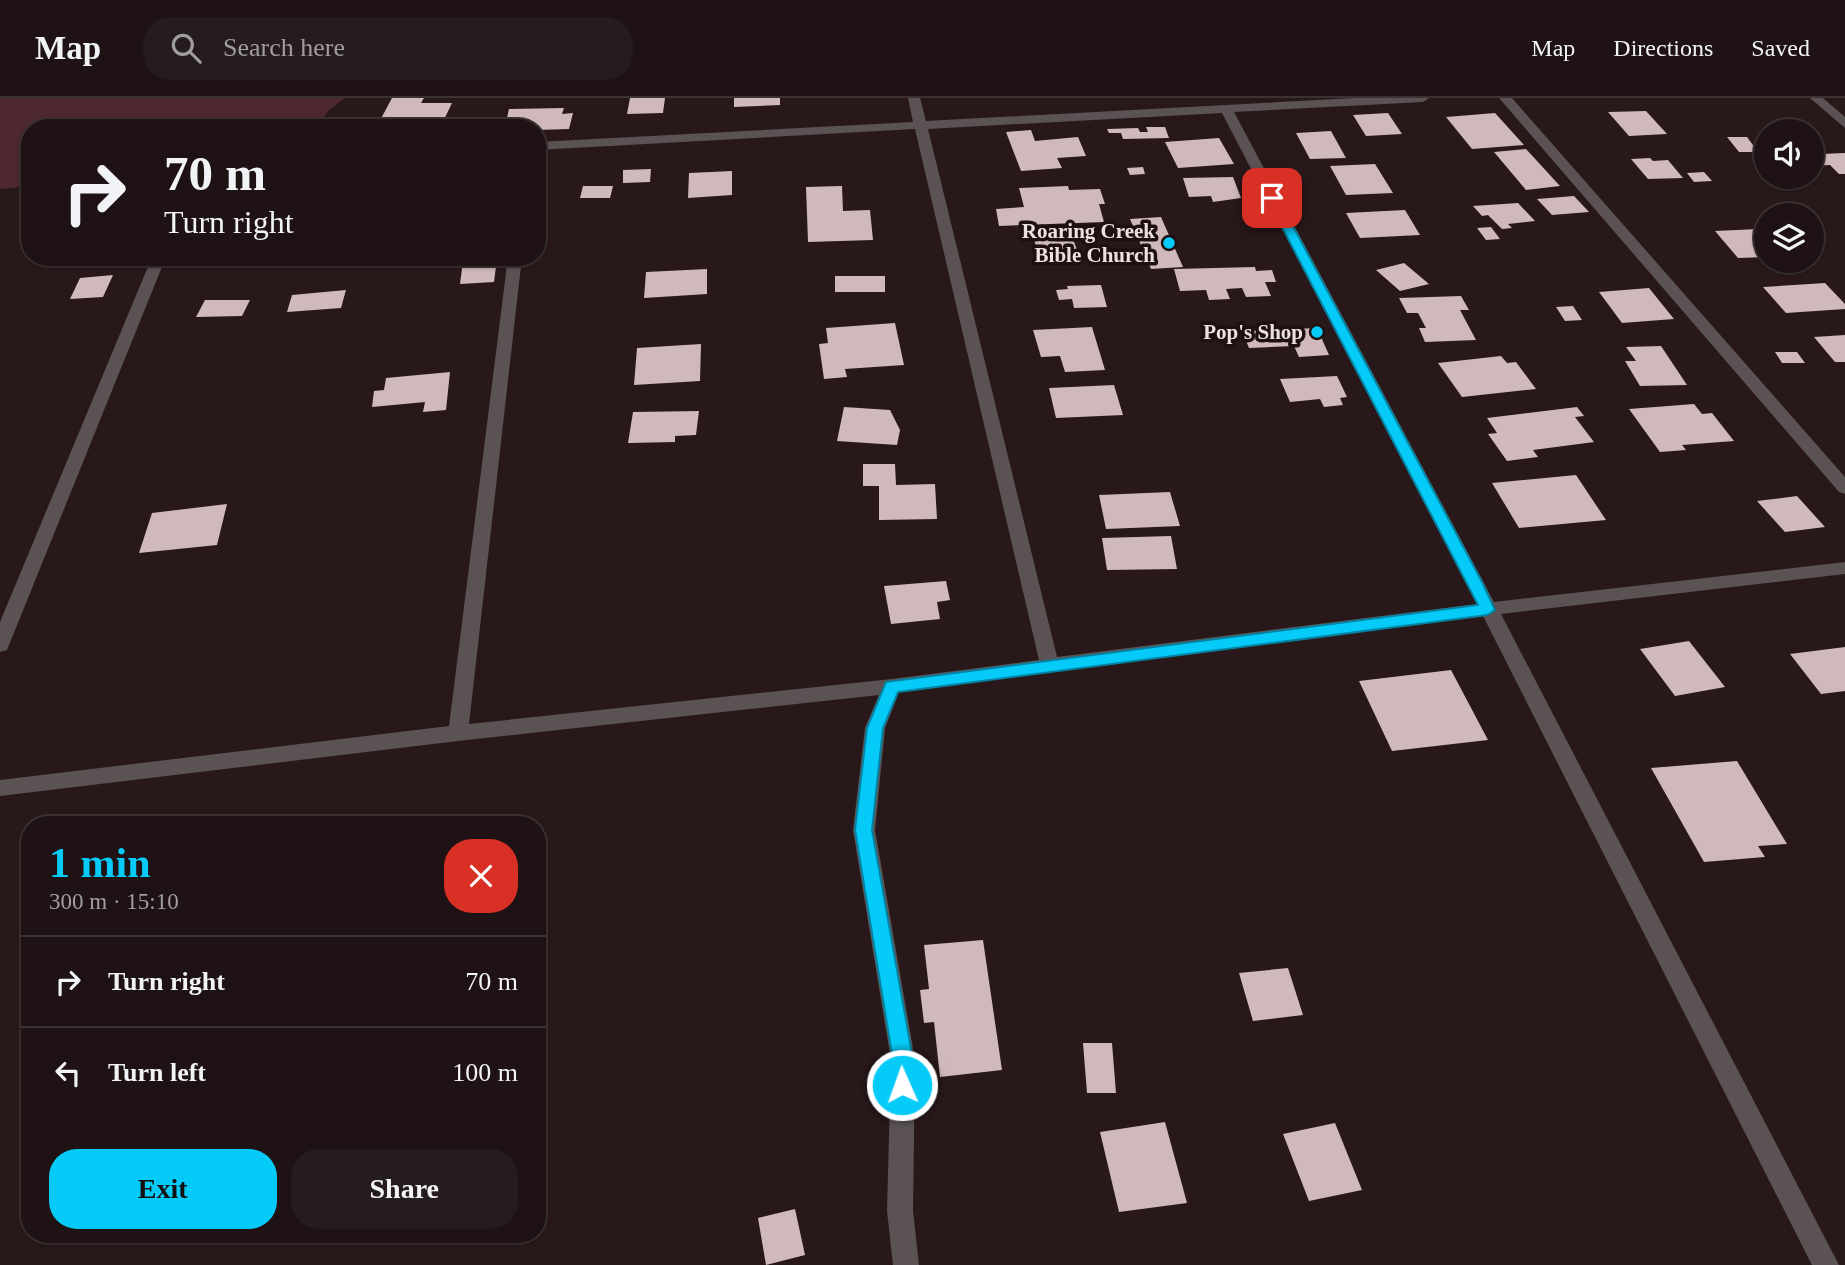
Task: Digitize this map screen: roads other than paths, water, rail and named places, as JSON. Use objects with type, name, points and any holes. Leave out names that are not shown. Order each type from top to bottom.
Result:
[{"type":"street","points":[[914,98],[1050,666]]},
{"type":"street","points":[[546,146],[1226,109],[1324,100],[1423,98]]},
{"type":"street","points":[[1505,98],[1845,488]]},
{"type":"street","points":[[1816,98],[1845,124]]},
{"type":"street","points":[[1226,109],[1470,572],[1487,610],[1826,1265]]},
{"type":"street","points":[[0,645],[155,266]]},
{"type":"street","points":[[458,733],[514,266]]},
{"type":"street","points":[[0,788],[458,733],[892,686],[1487,610],[1845,568]]},
{"type":"street","points":[[892,686],[875,728],[864,830],[903,1060],[900,1210],[906,1265]]},
{"type":"place","name":"Roaring Creek Bible Church","points":[[1169,243]]},
{"type":"place","name":"Pop's Shop","points":[[1317,332]]}]
